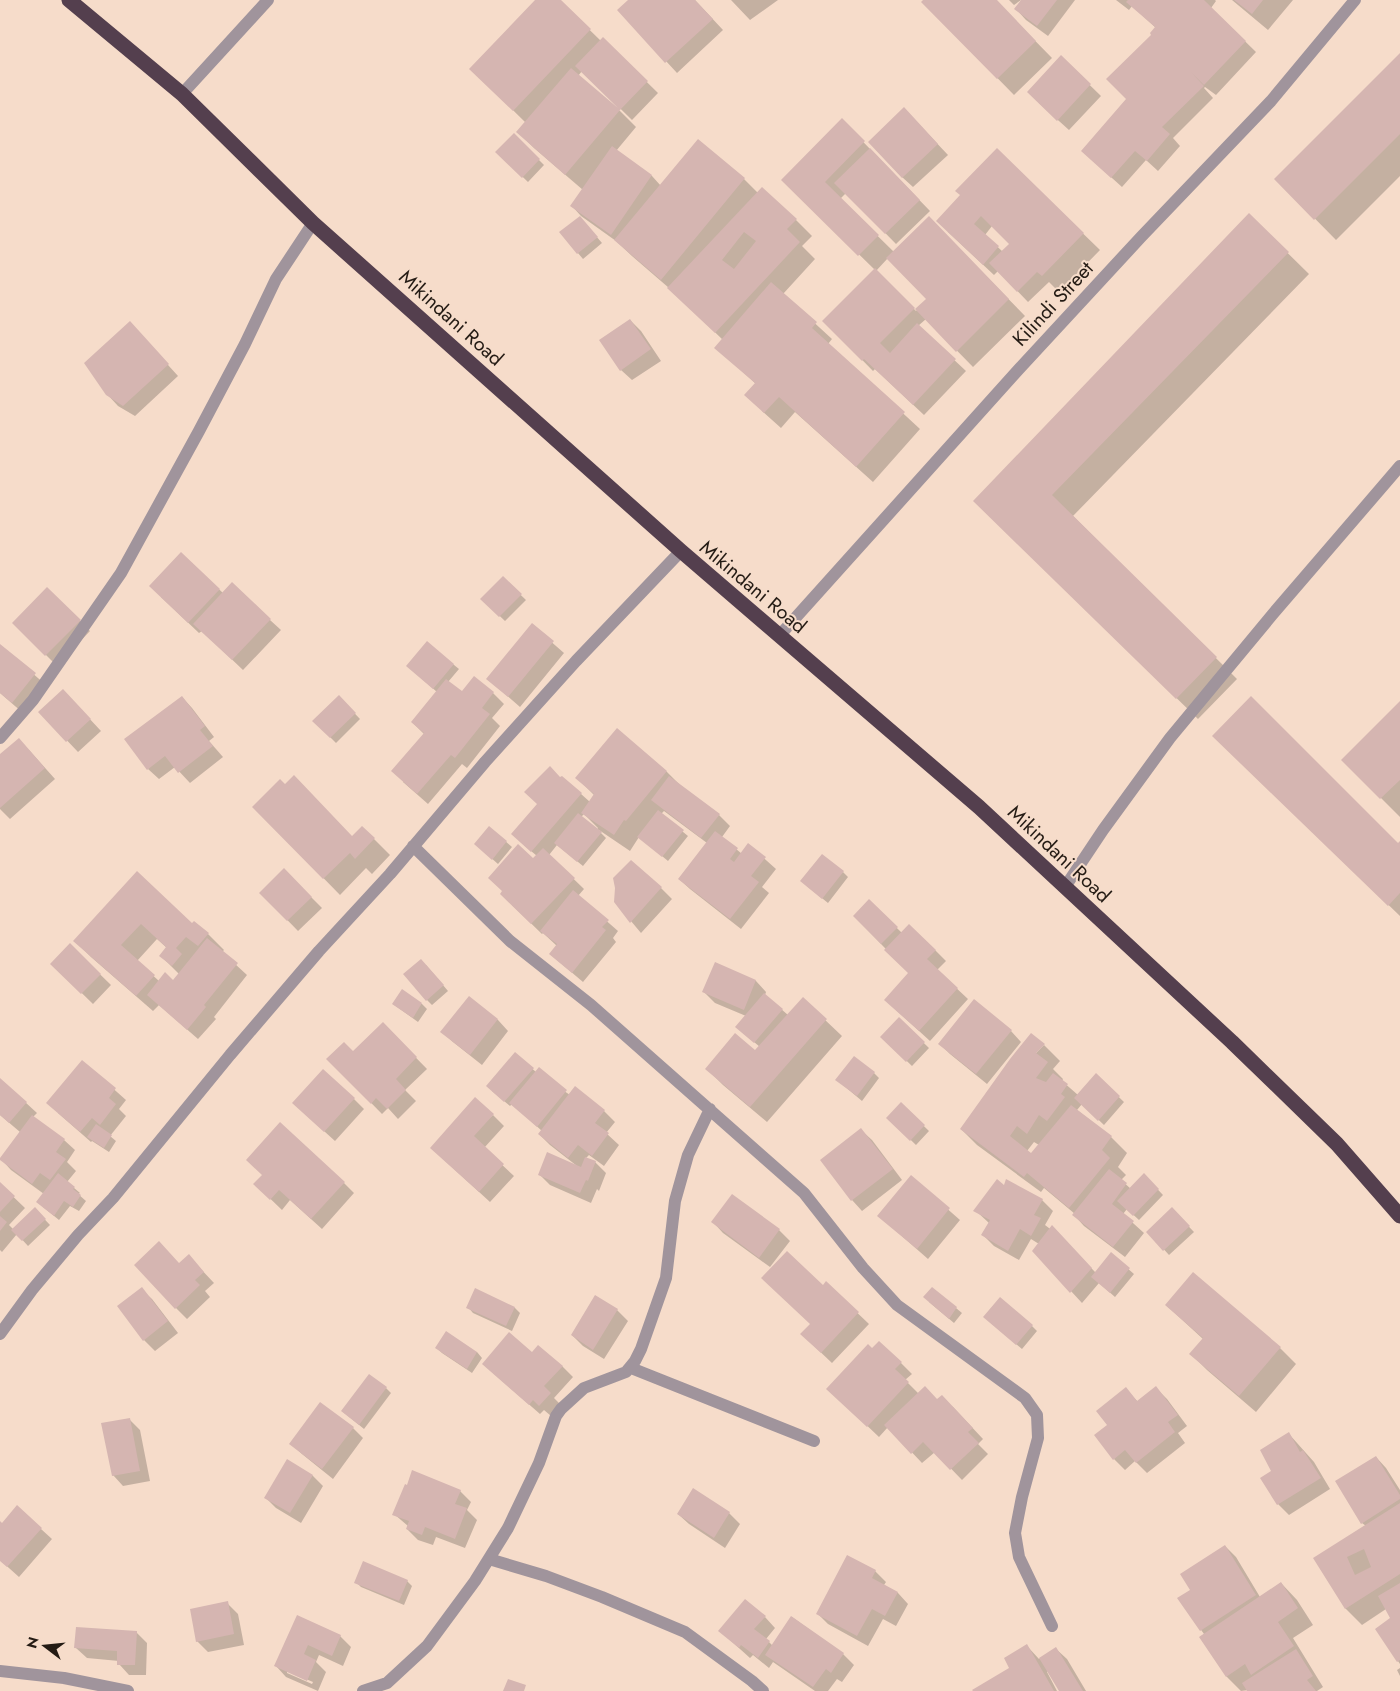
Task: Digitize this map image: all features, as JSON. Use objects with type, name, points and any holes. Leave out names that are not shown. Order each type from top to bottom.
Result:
[{"type":"highway","name":"Mikindani Road","points":[[69,0],[182,94],[313,223],[680,551],[978,807],[1232,1042],[1337,1144],[1400,1216]]},
{"type":"street","points":[[182,94],[268,0]]},
{"type":"street","name":"Kilindi Street","points":[[780,635],[1026,361],[1271,101],[1355,0]]},
{"type":"street","points":[[0,738],[33,700],[121,573],[204,422],[245,344],[276,279],[313,223]]},
{"type":"street","points":[[1065,887],[1103,830],[1170,738],[1272,615],[1400,466]]},
{"type":"street","points":[[0,1334],[66,1248],[113,1198],[230,1055],[319,951],[390,874],[576,661],[680,551]]},
{"type":"street","points":[[413,846],[510,941],[591,1005],[804,1193],[863,1268],[897,1305],[1025,1398],[1036,1415],[1038,1438],[1022,1497],[1015,1533],[1020,1557],[1052,1626]]},
{"type":"street","points":[[363,1691],[387,1683],[427,1646],[475,1581],[508,1528],[539,1462],[556,1416],[561,1409],[584,1388],[619,1376],[631,1368],[641,1349],[666,1278],[675,1201],[688,1155],[710,1109]]},
{"type":"street","points":[[631,1368],[814,1441]]},
{"type":"street","points":[[489,1559],[546,1576],[685,1632],[763,1691]]},
{"type":"street","points":[[0,1671],[64,1678],[128,1691]]},
{"type":"building","points":[[535,0],[561,0],[591,29],[513,111],[469,69]]},
{"type":"building","points":[[628,0],[695,0],[713,19],[665,63],[617,10]]},
{"type":"building","points":[[923,0],[997,0],[1036,41],[997,79],[921,2]]},
{"type":"building","points":[[1021,0],[1057,0],[1037,26],[1014,9]]},
{"type":"building","points":[[1128,0],[1204,0],[1246,41],[1204,85],[1191,72],[1204,86],[1162,127],[1170,134],[1147,161],[1135,151],[1111,178],[1081,151],[1126,99],[1106,79],[1151,35],[1150,33],[1155,27],[1126,2]]},
{"type":"building","points":[[1234,0],[1263,0],[1252,14]]},
{"type":"building","points":[[603,37],[648,81],[620,110],[565,175],[516,132],[571,68],[618,108],[575,66]]},
{"type":"building","points":[[1400,53],[1400,134],[1314,220],[1274,179]]},
{"type":"building","points":[[1061,55],[1091,84],[1057,121],[1027,92]]},
{"type":"building","points":[[904,107],[938,144],[902,178],[868,142]]},
{"type":"building","points":[[842,118],[865,141],[825,182],[879,235],[858,256],[781,180]]},
{"type":"building","points":[[514,133],[540,159],[522,178],[495,152]]},
{"type":"building","points":[[698,139],[745,178],[661,280],[614,240]]},
{"type":"building","points":[[612,146],[652,175],[611,235],[570,206]]},
{"type":"building","points":[[870,148],[920,200],[885,234],[834,183]]},
{"type":"building","points":[[997,148],[1084,233],[1042,276],[1037,272],[1017,292],[989,263],[1009,244],[981,216],[974,224],[999,246],[983,265],[936,221],[960,195],[955,191]]},
{"type":"building","points":[[762,187],[797,219],[787,229],[800,242],[715,333],[667,288]],"holes":[[[744,232],[756,241],[734,269],[722,260]]]},
{"type":"building","points":[[1249,213],[1289,252],[1052,495],[1217,657],[1176,699],[973,501]]},
{"type":"building","points":[[580,216],[598,237],[577,254],[559,232]]},
{"type":"building","points":[[929,216],[1009,299],[956,352],[915,309],[926,299],[886,258]]},
{"type":"building","points":[[875,268],[915,308],[880,343],[890,353],[917,323],[956,359],[913,405],[864,359],[862,361],[822,321]]},
{"type":"building","points":[[771,282],[817,322],[812,328],[905,412],[856,467],[779,397],[764,413],[744,395],[755,383],[714,348]]},
{"type":"building","points":[[630,319],[651,349],[620,371],[599,340]]},
{"type":"building","points":[[130,321],[169,364],[123,406],[106,395],[84,363]]},
{"type":"building","points":[[181,552],[220,589],[188,623],[149,586]]},
{"type":"building","points":[[503,576],[522,594],[499,617],[480,599]]},
{"type":"building","points":[[232,582],[271,619],[232,660],[193,624]]},
{"type":"building","points":[[47,587],[81,620],[45,656],[12,623]]},
{"type":"building","points":[[532,623],[554,641],[508,697],[486,679]]},
{"type":"building","points":[[427,641],[454,664],[433,689],[406,666]]},
{"type":"building","points":[[0,644],[36,673],[12,703],[0,693]]},
{"type":"building","points":[[474,676],[494,692],[482,708],[490,714],[455,758],[451,755],[417,794],[391,771],[424,733],[411,722],[446,679],[462,691]]},
{"type":"building","points":[[63,689],[91,719],[66,742],[38,712]]},
{"type":"building","points":[[339,695],[356,713],[330,738],[312,721]]},
{"type":"building","points":[[182,696],[205,726],[200,730],[213,746],[178,773],[165,756],[147,770],[124,739]]},
{"type":"building","points":[[1251,696],[1398,843],[1400,841],[1400,893],[1388,906],[1212,736]]},
{"type":"building","points":[[1400,701],[1400,780],[1380,799],[1341,760]]},
{"type":"building","points":[[617,728],[667,771],[626,821],[624,820],[614,835],[581,813],[594,794],[575,778]]},
{"type":"building","points":[[19,738],[45,768],[0,808],[0,754]]},
{"type":"building","points":[[550,766],[560,777],[562,776],[582,793],[531,852],[511,834],[537,804],[524,792]]},
{"type":"building","points":[[294,775],[352,836],[362,826],[375,838],[355,859],[350,853],[323,879],[252,807],[280,779],[285,784]]},
{"type":"building","points":[[669,776],[720,814],[701,838],[651,800]]},
{"type":"building","points":[[658,810],[684,830],[662,857],[637,837]]},
{"type":"building","points":[[578,813],[602,832],[577,862],[554,843]]},
{"type":"building","points":[[489,826],[507,841],[492,860],[474,844]]},
{"type":"building","points":[[715,831],[738,848],[730,859],[734,862],[748,843],[766,857],[751,876],[759,882],[730,919],[678,879]]},
{"type":"building","points":[[518,844],[533,858],[543,848],[575,878],[531,924],[500,894],[502,891],[488,878]]},
{"type":"building","points":[[822,854],[844,871],[822,899],[800,881]]},
{"type":"building","points":[[631,860],[662,887],[630,923],[614,902],[615,888],[613,878]]},
{"type":"building","points":[[284,868],[312,897],[287,921],[259,893]]},
{"type":"building","points":[[137,871],[192,923],[194,921],[209,933],[198,946],[186,937],[176,948],[182,954],[172,966],[159,956],[166,947],[141,924],[121,945],[155,975],[136,996],[73,941]]},
{"type":"building","points":[[573,890],[609,920],[602,927],[606,930],[572,973],[549,954],[557,944],[540,931]]},
{"type":"building","points":[[869,899],[898,927],[881,944],[853,916]]},
{"type":"building","points":[[909,924],[936,950],[927,959],[958,988],[919,1031],[884,1000],[908,973],[884,950]]},
{"type":"building","points":[[207,938],[238,963],[204,1005],[206,1007],[187,1030],[147,995],[165,972],[173,980]]},
{"type":"building","points":[[70,943],[101,974],[81,994],[50,964]]},
{"type":"building","points":[[421,959],[444,985],[426,1001],[403,974]]},
{"type":"building","points":[[715,962],[756,980],[744,1010],[702,992]]},
{"type":"building","points":[[402,989],[422,1003],[413,1018],[392,1004]]},
{"type":"building","points":[[764,993],[783,1009],[754,1043],[735,1027]]},
{"type":"building","points":[[469,996],[498,1019],[470,1055],[440,1032]]},
{"type":"building","points":[[803,997],[827,1019],[750,1107],[705,1069],[735,1033],[755,1050]]},
{"type":"building","points":[[974,999],[1012,1030],[976,1074],[938,1044]]},
{"type":"building","points":[[899,1017],[925,1042],[906,1062],[880,1037]]},
{"type":"building","points":[[383,1022],[417,1057],[396,1079],[406,1090],[387,1109],[376,1098],[371,1104],[326,1059],[344,1042],[353,1051]]},
{"type":"building","points":[[1031,1033],[1045,1044],[1036,1053],[1048,1062],[1036,1078],[1046,1082],[1053,1073],[1068,1084],[1061,1094],[1065,1097],[1047,1121],[1039,1115],[1027,1134],[1017,1126],[1010,1136],[1031,1153],[1071,1105],[1112,1136],[1102,1150],[1110,1158],[1069,1208],[1027,1173],[1024,1177],[960,1129]]},
{"type":"building","points":[[515,1052],[534,1068],[504,1102],[486,1086]]},
{"type":"building","points":[[854,1056],[875,1072],[857,1096],[835,1080]]},
{"type":"building","points":[[82,1060],[116,1088],[109,1098],[116,1104],[100,1125],[92,1118],[80,1132],[46,1103]]},
{"type":"building","points":[[539,1067],[567,1090],[537,1127],[509,1103]]},
{"type":"building","points":[[323,1069],[355,1098],[324,1132],[292,1103]]},
{"type":"building","points":[[1096,1073],[1120,1096],[1098,1121],[1074,1098]]},
{"type":"building","points":[[0,1078],[27,1102],[9,1123],[0,1115]]},
{"type":"building","points":[[575,1086],[605,1110],[595,1123],[609,1133],[592,1156],[578,1145],[568,1158],[538,1134]]},
{"type":"building","points":[[475,1097],[494,1114],[474,1136],[504,1164],[479,1192],[430,1148]]},
{"type":"building","points":[[901,1102],[925,1125],[910,1141],[886,1118]]},
{"type":"building","points":[[32,1115],[65,1139],[56,1152],[66,1159],[50,1180],[40,1173],[32,1184],[0,1160],[0,1158]]},
{"type":"building","points":[[280,1122],[345,1182],[311,1219],[279,1190],[270,1200],[253,1184],[262,1175],[246,1160]]},
{"type":"building","points":[[96,1124],[112,1135],[104,1148],[87,1137]]},
{"type":"building","points":[[861,1128],[893,1169],[851,1201],[820,1160]]},
{"type":"building","points":[[547,1152],[581,1167],[585,1157],[596,1161],[588,1181],[586,1180],[580,1193],[538,1175]]},
{"type":"building","points":[[1109,1169],[1127,1183],[1112,1204],[1134,1221],[1113,1247],[1072,1215]]},
{"type":"building","points":[[58,1173],[75,1187],[73,1189],[81,1195],[73,1207],[64,1201],[54,1216],[36,1202]]},
{"type":"building","points":[[1144,1173],[1159,1189],[1133,1216],[1117,1201]]},
{"type":"building","points":[[911,1175],[950,1208],[917,1249],[877,1216]]},
{"type":"building","points":[[997,1179],[1004,1185],[1006,1179],[1043,1199],[1034,1215],[1041,1218],[1031,1236],[1020,1229],[1008,1251],[981,1235],[990,1220],[973,1211]]},
{"type":"building","points":[[0,1182],[15,1196],[0,1212]]},
{"type":"building","points":[[732,1194],[780,1229],[759,1258],[711,1222]]},
{"type":"building","points":[[35,1207],[46,1219],[22,1241],[11,1230]]},
{"type":"building","points":[[1172,1207],[1190,1226],[1163,1251],[1146,1232]]},
{"type":"building","points":[[0,1216],[7,1222],[0,1231]]},
{"type":"building","points":[[1052,1225],[1092,1268],[1070,1293],[1032,1251]]},
{"type":"building","points":[[159,1241],[179,1263],[189,1254],[204,1272],[195,1280],[200,1285],[175,1309],[134,1265]]},
{"type":"building","points":[[787,1251],[823,1285],[826,1281],[859,1312],[821,1353],[800,1334],[810,1324],[761,1278]]},
{"type":"building","points":[[1111,1252],[1130,1268],[1110,1293],[1091,1277]]},
{"type":"building","points":[[1193,1272],[1281,1347],[1239,1396],[1189,1354],[1203,1338],[1165,1305]]},
{"type":"building","points":[[142,1287],[168,1321],[143,1341],[117,1306]]},
{"type":"building","points":[[932,1287],[957,1307],[949,1319],[923,1297]]},
{"type":"building","points":[[475,1288],[515,1307],[506,1326],[466,1308]]},
{"type":"building","points":[[595,1295],[618,1309],[593,1350],[571,1335]]},
{"type":"building","points":[[1000,1297],[1033,1325],[1016,1345],[983,1317]]},
{"type":"building","points":[[446,1331],[477,1352],[467,1369],[435,1348]]},
{"type":"building","points":[[509,1332],[532,1352],[538,1345],[563,1366],[544,1386],[551,1393],[539,1406],[533,1400],[529,1405],[482,1364]]},
{"type":"building","points":[[879,1341],[902,1362],[895,1369],[909,1382],[867,1427],[826,1389],[868,1344],[872,1348]]},
{"type":"building","points":[[369,1374],[387,1387],[359,1425],[341,1411]]},
{"type":"building","points":[[925,1386],[937,1399],[942,1395],[973,1428],[968,1432],[979,1443],[950,1470],[923,1442],[911,1454],[884,1425]]},
{"type":"building","points":[[1156,1386],[1178,1415],[1168,1422],[1175,1432],[1136,1463],[1125,1450],[1113,1460],[1094,1435],[1107,1425],[1096,1411],[1126,1387],[1137,1401]]},
{"type":"building","points":[[320,1402],[354,1427],[322,1469],[289,1444]]},
{"type":"building","points":[[130,1418],[140,1471],[112,1476],[101,1423]]},
{"type":"building","points":[[1289,1432],[1300,1452],[1303,1450],[1321,1478],[1277,1505],[1260,1478],[1271,1471],[1260,1450]]},
{"type":"building","points":[[1376,1456],[1400,1495],[1400,1499],[1361,1524],[1335,1481]]},
{"type":"building","points":[[287,1459],[313,1475],[290,1513],[264,1498]]},
{"type":"building","points":[[412,1470],[461,1490],[455,1504],[467,1508],[455,1539],[425,1527],[422,1535],[406,1529],[409,1521],[392,1515],[405,1484],[407,1485]]},
{"type":"building","points":[[693,1488],[730,1512],[714,1538],[677,1514]]},
{"type":"building","points":[[1400,1503],[1400,1574],[1345,1609],[1313,1558]],"holes":[[[1364,1549],[1371,1567],[1355,1575],[1347,1557]]]},
{"type":"building","points":[[17,1505],[42,1528],[7,1567],[0,1561],[0,1521],[2,1523]]},
{"type":"building","points":[[1225,1545],[1256,1595],[1200,1631],[1177,1598],[1190,1590],[1180,1574]]},
{"type":"building","points":[[847,1555],[876,1570],[872,1578],[898,1592],[885,1616],[872,1609],[857,1636],[816,1614]]},
{"type":"building","points":[[363,1561],[408,1580],[399,1601],[354,1583]]},
{"type":"building","points":[[1281,1582],[1298,1608],[1278,1622],[1294,1646],[1251,1675],[1245,1664],[1226,1677],[1199,1637]]},
{"type":"building","points":[[1400,1583],[1400,1660],[1397,1662],[1375,1629],[1390,1618],[1378,1596]]},
{"type":"building","points":[[745,1599],[766,1616],[754,1629],[770,1641],[758,1658],[741,1645],[739,1648],[718,1631]]},
{"type":"building","points":[[228,1601],[234,1634],[196,1642],[190,1609]]},
{"type":"building","points":[[297,1615],[341,1635],[332,1656],[308,1645],[304,1654],[316,1660],[307,1681],[274,1666]]},
{"type":"building","points":[[791,1616],[844,1653],[831,1673],[826,1669],[813,1687],[765,1655]]},
{"type":"building","points":[[76,1627],[137,1631],[135,1665],[117,1665],[117,1651],[74,1648]]},
{"type":"building","points":[[1027,1644],[1054,1691],[972,1690],[1009,1668],[1004,1658]]},
{"type":"building","points":[[1056,1647],[1083,1691],[1059,1691],[1039,1658]]},
{"type":"building","points":[[1296,1649],[1313,1676],[1307,1680],[1316,1691],[1247,1691],[1242,1683]]},
{"type":"building","points":[[508,1679],[526,1685],[524,1691],[503,1691]]}]
